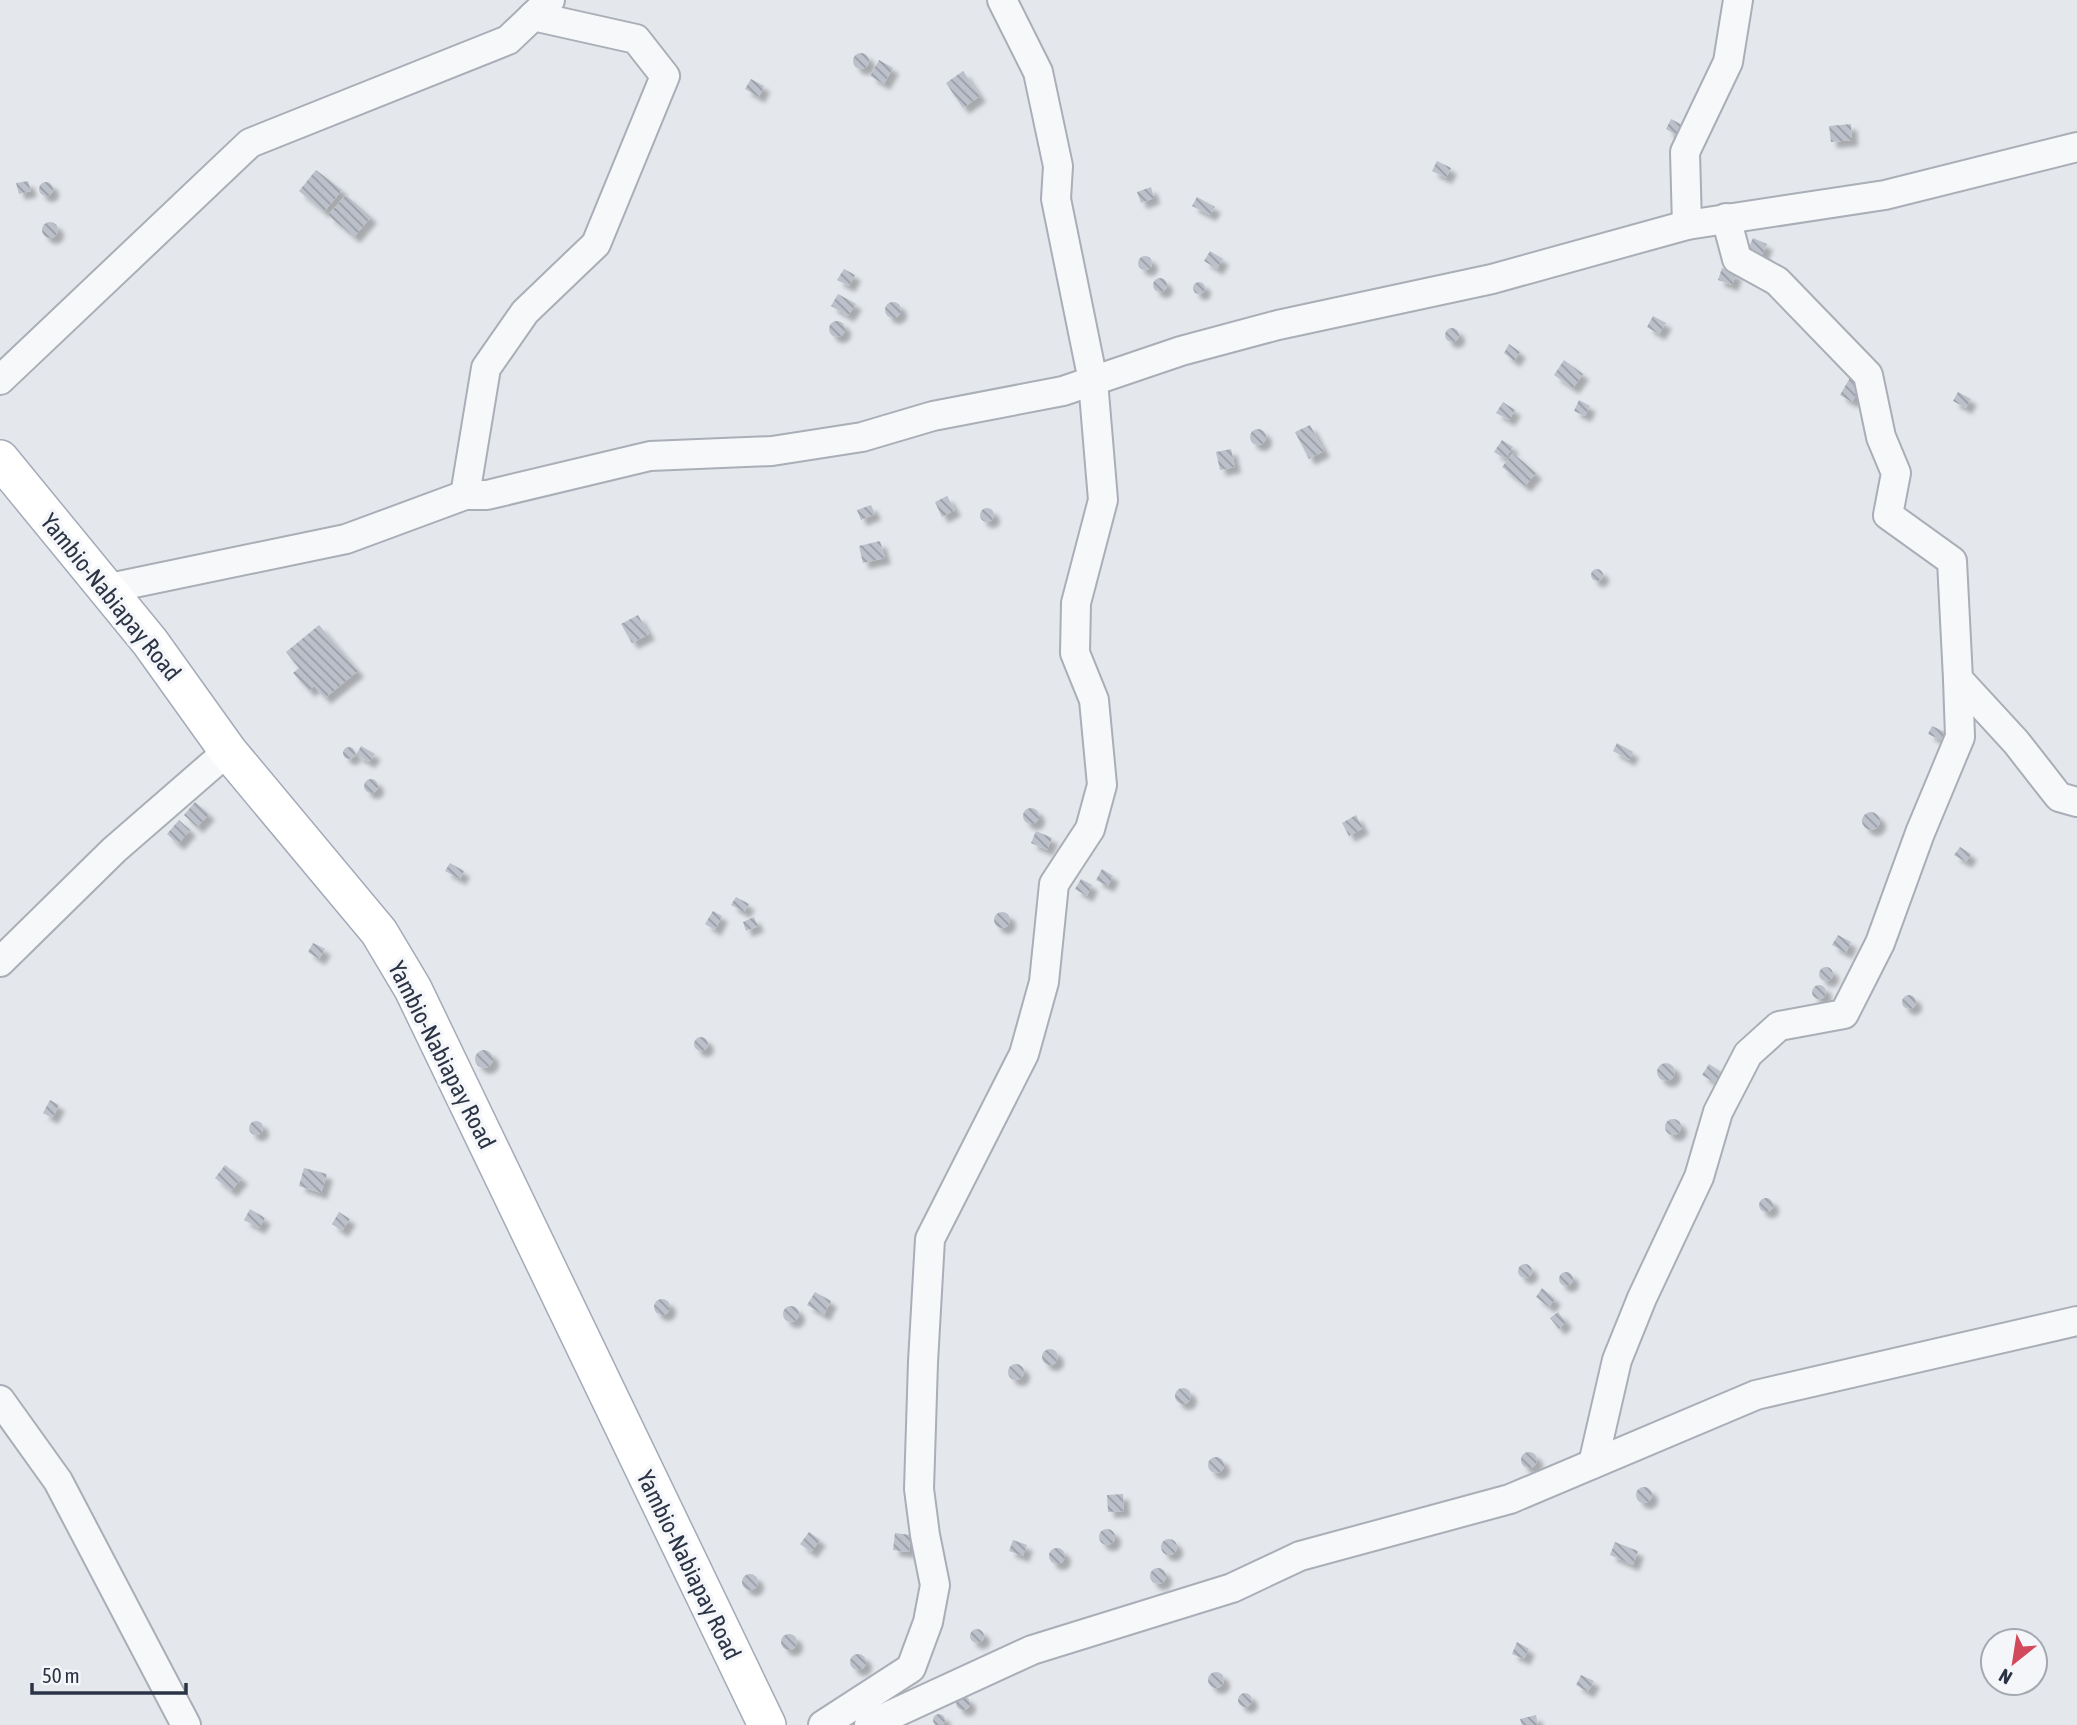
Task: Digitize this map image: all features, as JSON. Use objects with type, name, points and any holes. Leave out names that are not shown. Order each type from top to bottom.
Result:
[{"type":"main road","name":"Yambio-Nabiapay Road","points":[[0,458],[150,642],[228,751],[379,932],[412,989],[766,1725]]},
{"type":"street","points":[[823,1725],[911,1668],[928,1622],[935,1585],[919,1489],[930,1239],[1024,1054],[1044,982],[1054,884],[1090,829],[1102,785],[1094,700],[1075,653],[1076,603],[1103,500],[1093,381],[1056,199],[1058,166],[1038,72],[1002,0]]},
{"type":"street","points":[[1687,225],[1685,152],[1728,62],[1738,0]]},
{"type":"street","points":[[0,380],[250,143],[508,40],[541,8],[636,39],[665,76],[596,244],[525,313],[486,368],[465,495]]},
{"type":"street","points":[[105,589],[346,539],[465,495],[487,495],[650,456],[772,451],[862,437],[933,416],[1063,391],[1181,351],[1266,328],[1492,279],[1687,225],[1885,195],[2077,147]]},
{"type":"street","points":[[1593,1464],[1617,1360],[1642,1298],[1699,1177],[1718,1112],[1748,1054],[1779,1026],[1844,1014],[1880,943],[1920,833],[1960,737],[1952,561],[1888,515],[1896,473],[1881,437],[1868,375],[1777,281],[1737,259],[1726,218]]},
{"type":"street","points":[[1958,679],[2016,743],[2059,797],[2077,802]]},
{"type":"street","points":[[0,962],[114,850],[228,751]]},
{"type":"street","points":[[869,1725],[1032,1650],[1232,1588],[1300,1556],[1510,1500],[1756,1395],[2077,1321]]},
{"type":"street","points":[[0,1400],[58,1480],[186,1725]]},
{"type":"building","points":[[861,53],[867,55],[867,67],[861,69],[855,67],[853,61],[855,55]]},
{"type":"building","points":[[879,60],[893,68],[884,84],[870,76]]},
{"type":"building","points":[[963,71],[980,96],[963,108],[946,83]]},
{"type":"building","points":[[751,79],[764,86],[759,97],[745,89]]},
{"type":"building","points":[[1671,119],[1684,126],[1678,136],[1666,129]]},
{"type":"building","points":[[1851,124],[1852,140],[1831,142],[1829,126]]},
{"type":"building","points":[[1437,161],[1451,168],[1446,178],[1432,171]]},
{"type":"building","points":[[316,170],[342,190],[324,212],[299,191]]},
{"type":"building","points":[[28,181],[31,191],[19,194],[16,183]]},
{"type":"building","points":[[43,182],[49,182],[53,189],[49,196],[43,196],[39,192],[39,186]]},
{"type":"building","points":[[1151,187],[1154,198],[1141,203],[1137,192]]},
{"type":"building","points":[[346,195],[371,217],[354,237],[328,215]]},
{"type":"building","points":[[1197,197],[1215,207],[1210,215],[1192,206]]},
{"type":"building","points":[[50,222],[56,224],[56,236],[50,238],[44,236],[42,230],[44,224]]},
{"type":"building","points":[[1753,238],[1767,244],[1760,260],[1746,254]]},
{"type":"building","points":[[1210,251],[1223,259],[1217,269],[1204,261]]},
{"type":"building","points":[[1145,256],[1150,258],[1150,268],[1145,270],[1140,268],[1138,263],[1140,258]]},
{"type":"building","points":[[1722,268],[1736,274],[1732,285],[1718,280]]},
{"type":"building","points":[[844,269],[855,275],[849,286],[837,280]]},
{"type":"building","points":[[1157,278],[1163,278],[1167,285],[1163,292],[1157,292],[1153,288],[1153,282]]},
{"type":"building","points":[[1194,283],[1204,283],[1204,293],[1194,293]]},
{"type":"building","points":[[838,294],[856,304],[848,316],[831,306]]},
{"type":"building","points":[[893,302],[901,310],[893,318],[885,310]]},
{"type":"building","points":[[1653,316],[1666,323],[1659,334],[1647,327]]},
{"type":"building","points":[[834,321],[840,321],[845,329],[843,335],[834,337],[829,332],[829,326]]},
{"type":"building","points":[[1449,328],[1455,328],[1459,335],[1455,342],[1449,342],[1445,338],[1445,332]]},
{"type":"building","points":[[1509,344],[1520,352],[1514,361],[1504,353]]},
{"type":"building","points":[[1564,360],[1583,374],[1573,388],[1554,375]]},
{"type":"building","points":[[1851,376],[1863,383],[1852,402],[1840,395]]},
{"type":"building","points":[[1958,392],[1971,399],[1966,408],[1953,401]]},
{"type":"building","points":[[1579,400],[1590,406],[1585,416],[1574,411]]},
{"type":"building","points":[[1503,402],[1515,410],[1509,420],[1496,413]]},
{"type":"building","points":[[1310,425],[1324,451],[1309,459],[1295,432]]},
{"type":"building","points":[[1255,429],[1261,429],[1266,437],[1264,443],[1255,445],[1250,440],[1250,434]]},
{"type":"building","points":[[1502,440],[1513,447],[1505,459],[1494,452]]},
{"type":"building","points":[[1231,449],[1235,467],[1220,470],[1216,452]]},
{"type":"building","points":[[1513,453],[1536,473],[1525,486],[1502,467]]},
{"type":"building","points":[[947,496],[955,510],[942,517],[935,502]]},
{"type":"building","points":[[871,505],[875,514],[861,520],[857,510]]},
{"type":"building","points":[[987,508],[992,510],[992,520],[987,522],[982,520],[980,515],[982,510]]},
{"type":"building","points":[[880,541],[885,558],[863,563],[859,546]]},
{"type":"building","points":[[1597,569],[1603,575],[1597,581],[1591,575]]},
{"type":"building","points":[[638,615],[649,634],[632,643],[621,624]]},
{"type":"building","points":[[319,625],[358,671],[325,698],[314,686],[309,691],[293,673],[299,668],[286,652]]},
{"type":"building","points":[[1932,726],[1947,733],[1943,741],[1928,734]]},
{"type":"building","points":[[1617,743],[1633,752],[1629,760],[1613,751]]},
{"type":"building","points":[[361,746],[375,754],[369,762],[356,755]]},
{"type":"building","points":[[344,748],[354,748],[354,758],[344,758]]},
{"type":"building","points":[[368,779],[374,779],[378,786],[374,793],[368,793],[364,789],[364,783]]},
{"type":"building","points":[[195,802],[209,814],[197,827],[184,815]]},
{"type":"building","points":[[1031,808],[1039,816],[1031,824],[1023,816]]},
{"type":"building","points":[[1867,812],[1875,812],[1880,821],[1878,828],[1867,830],[1862,825],[1862,817]]},
{"type":"building","points":[[1356,815],[1363,828],[1349,836],[1342,823]]},
{"type":"building","points":[[179,820],[190,830],[178,844],[167,834]]},
{"type":"building","points":[[1036,831],[1052,838],[1047,850],[1031,843]]},
{"type":"building","points":[[1960,847],[1971,854],[1966,862],[1954,855]]},
{"type":"building","points":[[450,863],[464,871],[460,879],[445,871]]},
{"type":"building","points":[[1102,869],[1113,876],[1108,886],[1096,880]]},
{"type":"building","points":[[1081,879],[1092,885],[1087,896],[1075,889]]},
{"type":"building","points":[[736,897],[749,904],[744,912],[731,905]]},
{"type":"building","points":[[713,911],[722,916],[715,930],[705,924]]},
{"type":"building","points":[[1002,912],[1010,920],[1002,928],[994,920]]},
{"type":"building","points":[[754,917],[758,926],[746,931],[743,922]]},
{"type":"building","points":[[1838,935],[1851,942],[1846,953],[1832,945]]},
{"type":"building","points":[[313,943],[325,949],[319,959],[308,952]]},
{"type":"building","points":[[1826,967],[1831,969],[1831,979],[1826,981],[1821,979],[1819,974],[1821,969]]},
{"type":"building","points":[[1819,985],[1824,987],[1824,997],[1819,999],[1814,997],[1812,992],[1814,987]]},
{"type":"building","points":[[1909,995],[1914,997],[1914,1007],[1909,1009],[1904,1007],[1902,1002],[1904,997]]},
{"type":"building","points":[[701,1037],[706,1039],[706,1049],[701,1051],[696,1049],[694,1044],[696,1039]]},
{"type":"building","points":[[484,1050],[490,1053],[493,1059],[490,1065],[484,1068],[478,1065],[475,1059],[478,1053]]},
{"type":"building","points":[[1666,1063],[1672,1066],[1675,1072],[1672,1078],[1666,1081],[1660,1078],[1657,1072],[1660,1066]]},
{"type":"building","points":[[1709,1064],[1723,1073],[1717,1084],[1702,1075]]},
{"type":"building","points":[[50,1100],[59,1105],[52,1118],[43,1113]]},
{"type":"building","points":[[1673,1119],[1681,1127],[1673,1135],[1665,1127]]},
{"type":"building","points":[[256,1121],[261,1123],[261,1133],[256,1135],[251,1133],[249,1128],[251,1123]]},
{"type":"building","points":[[225,1165],[242,1178],[231,1191],[215,1178]]},
{"type":"building","points":[[304,1168],[327,1174],[321,1193],[299,1186]]},
{"type":"building","points":[[1766,1198],[1771,1200],[1771,1210],[1766,1212],[1761,1210],[1759,1205],[1761,1200]]},
{"type":"building","points":[[250,1209],[265,1218],[259,1228],[244,1220]]},
{"type":"building","points":[[339,1212],[350,1219],[342,1231],[332,1224]]},
{"type":"building","points":[[1525,1264],[1530,1266],[1530,1276],[1525,1278],[1520,1276],[1518,1271],[1520,1266]]},
{"type":"building","points":[[1566,1272],[1571,1274],[1571,1284],[1566,1286],[1561,1284],[1559,1279],[1561,1274]]},
{"type":"building","points":[[1542,1288],[1555,1299],[1549,1307],[1536,1297]]},
{"type":"building","points":[[815,1292],[831,1301],[824,1315],[807,1305]]},
{"type":"building","points":[[662,1299],[670,1307],[662,1315],[654,1307]]},
{"type":"building","points":[[791,1306],[799,1314],[791,1322],[783,1314]]},
{"type":"building","points":[[1558,1312],[1566,1322],[1559,1329],[1550,1318]]},
{"type":"building","points":[[1050,1349],[1058,1357],[1050,1365],[1042,1357]]},
{"type":"building","points":[[1013,1364],[1019,1364],[1024,1372],[1022,1378],[1013,1380],[1008,1375],[1008,1369]]},
{"type":"building","points":[[1183,1388],[1191,1396],[1183,1404],[1175,1396]]},
{"type":"building","points":[[1526,1452],[1532,1452],[1537,1460],[1535,1466],[1526,1468],[1521,1463],[1521,1457]]},
{"type":"building","points":[[1213,1457],[1219,1457],[1224,1465],[1222,1471],[1213,1473],[1208,1468],[1208,1462]]},
{"type":"building","points":[[1644,1487],[1650,1489],[1650,1501],[1644,1503],[1638,1501],[1636,1495],[1638,1489]]},
{"type":"building","points":[[1123,1494],[1124,1511],[1108,1512],[1107,1495]]},
{"type":"building","points":[[1104,1529],[1110,1529],[1115,1537],[1113,1543],[1104,1545],[1099,1540],[1099,1534]]},
{"type":"building","points":[[809,1532],[820,1540],[811,1552],[800,1544]]},
{"type":"building","points":[[895,1533],[911,1535],[909,1552],[893,1550]]},
{"type":"building","points":[[1166,1539],[1172,1539],[1177,1547],[1175,1553],[1166,1555],[1161,1550],[1161,1544]]},
{"type":"building","points":[[1013,1540],[1027,1545],[1023,1556],[1009,1551]]},
{"type":"building","points":[[1615,1542],[1638,1551],[1633,1565],[1610,1555]]},
{"type":"building","points":[[1054,1548],[1060,1548],[1065,1556],[1063,1562],[1054,1564],[1049,1559],[1049,1553]]},
{"type":"building","points":[[1158,1568],[1164,1570],[1164,1582],[1158,1584],[1152,1582],[1150,1576],[1152,1570]]},
{"type":"building","points":[[750,1574],[758,1582],[750,1590],[742,1582]]},
{"type":"building","points":[[974,1629],[980,1629],[984,1636],[980,1643],[974,1643],[970,1639],[970,1633]]},
{"type":"building","points":[[789,1634],[797,1642],[789,1650],[781,1642]]},
{"type":"building","points":[[1517,1642],[1529,1649],[1524,1659],[1512,1654]]},
{"type":"building","points":[[858,1654],[866,1662],[858,1670],[850,1662]]},
{"type":"building","points":[[1213,1672],[1219,1672],[1224,1680],[1222,1686],[1213,1688],[1208,1683],[1208,1677]]},
{"type":"building","points":[[1581,1675],[1594,1681],[1588,1692],[1576,1685]]},
{"type":"building","points":[[1242,1693],[1248,1693],[1252,1700],[1248,1707],[1242,1707],[1238,1703],[1238,1697]]},
{"type":"building","points":[[963,1696],[968,1698],[968,1708],[963,1710],[958,1708],[956,1703],[958,1698]]},
{"type":"building","points":[[934,1715],[944,1715],[944,1725],[934,1725]]},
{"type":"building","points":[[1536,1715],[1538,1725],[1522,1725],[1520,1719]]}]
